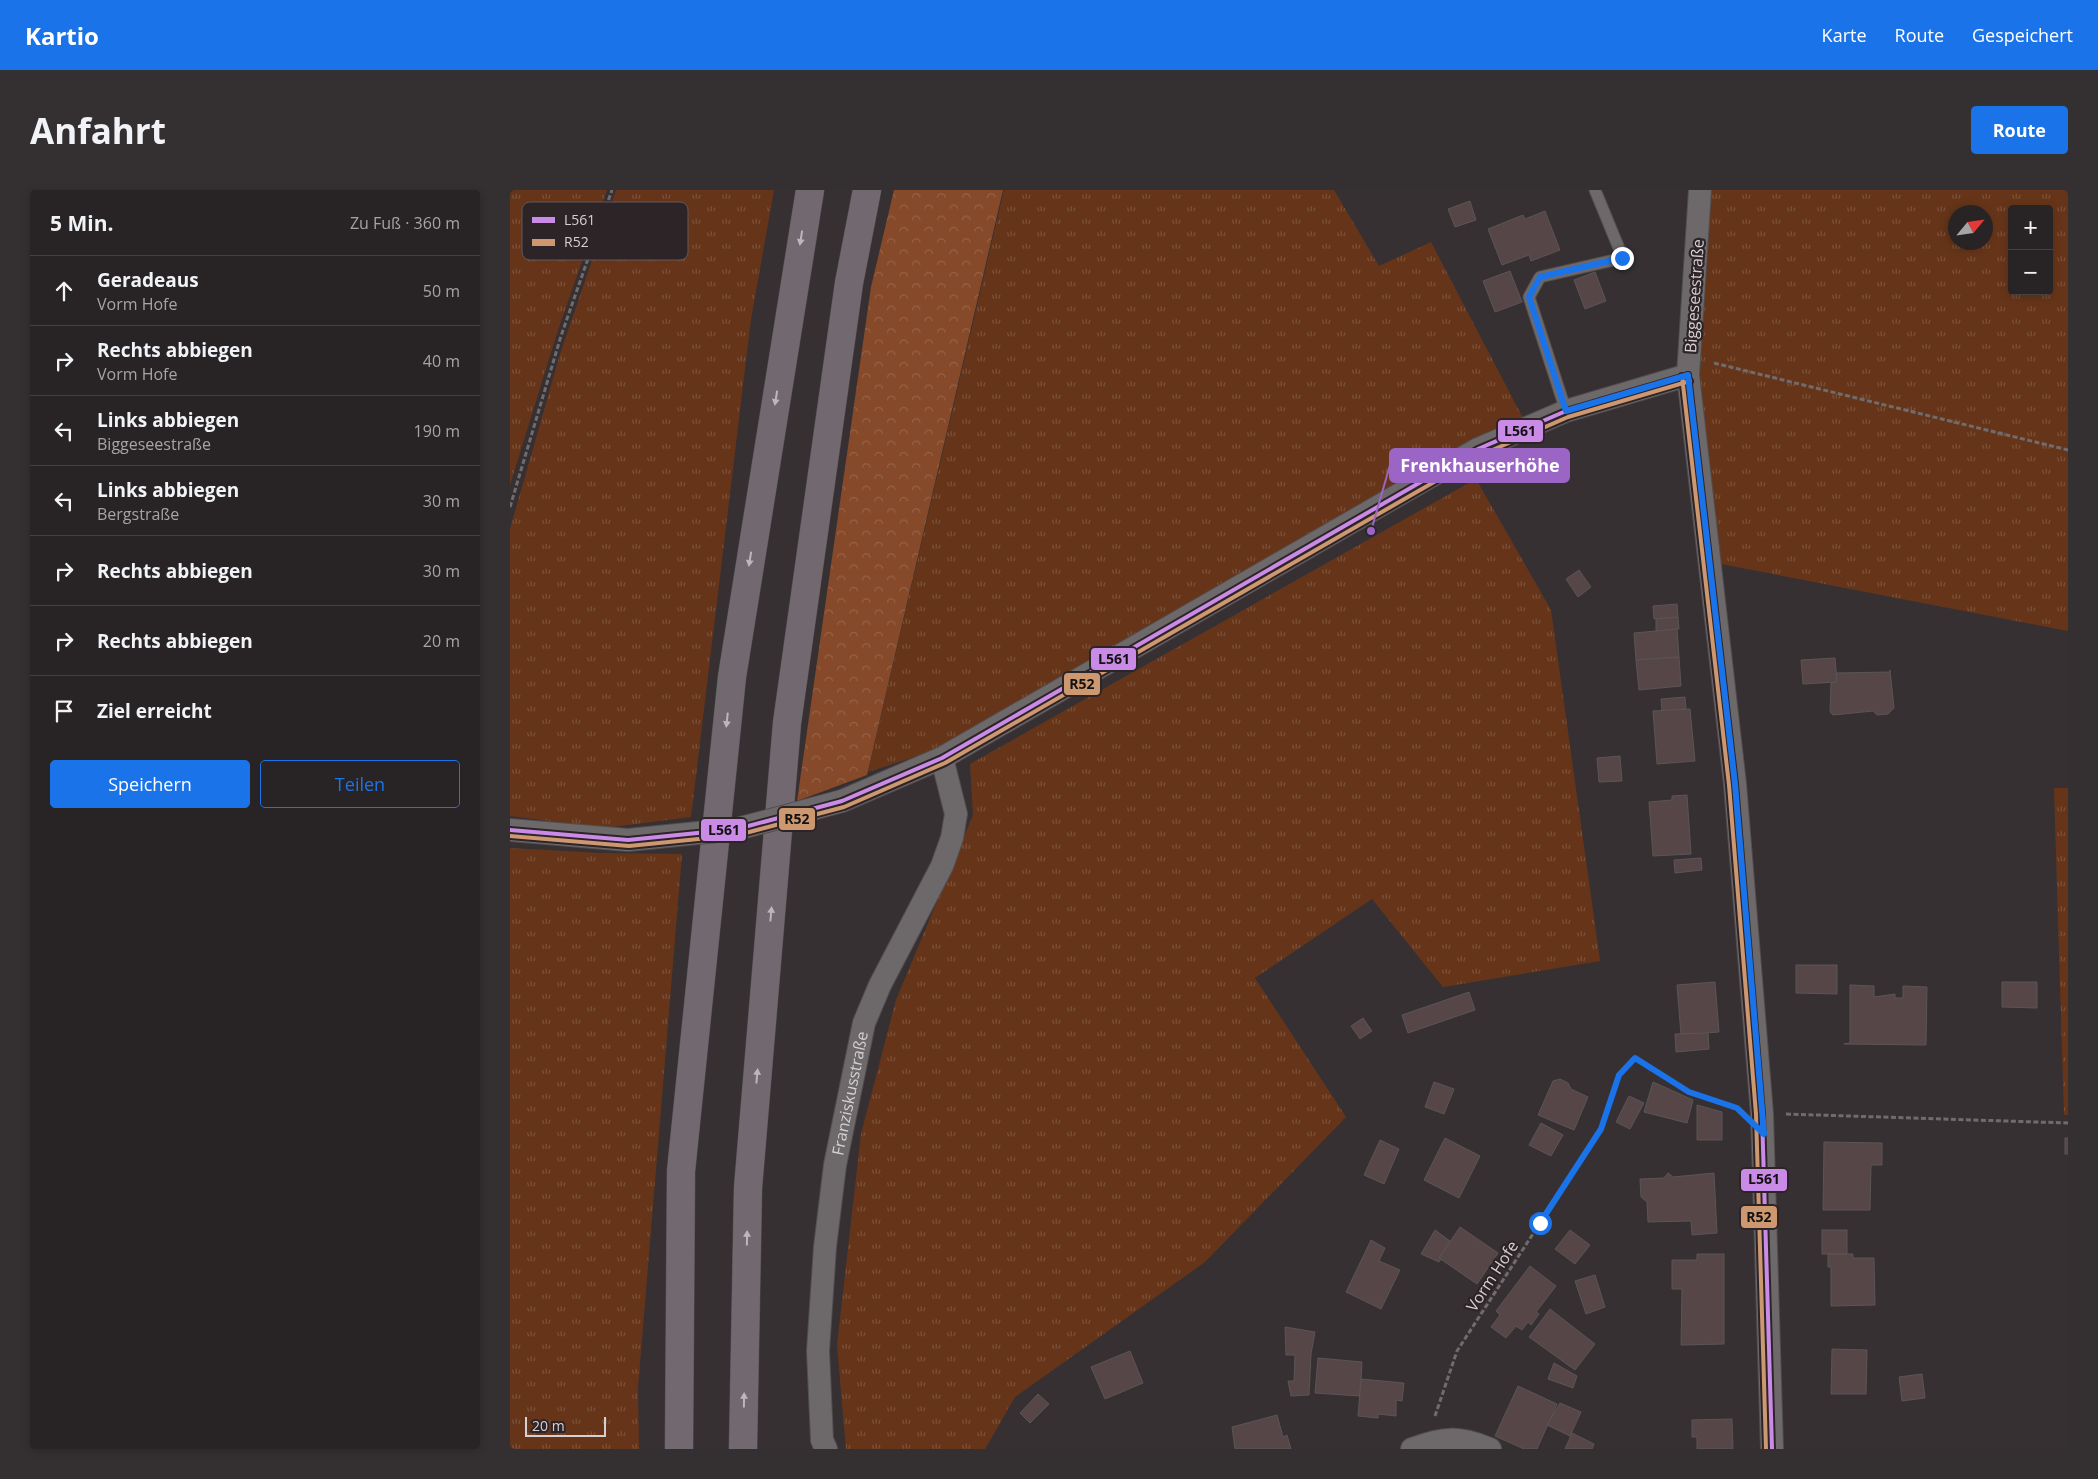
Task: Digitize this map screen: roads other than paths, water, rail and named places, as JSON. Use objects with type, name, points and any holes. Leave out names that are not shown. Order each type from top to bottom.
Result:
[{"type":"highway","points":[[679,1449],[681,1171],[732,678],[810,190]]},
{"type":"highway","points":[[743,1449],[748,1188],[788,723],[849,282],[868,190]]},
{"type":"street","name":"Biggeseestraße","points":[[1700,190],[1689,366],[1735,784],[1763,1124],[1772,1449]]},
{"type":"street","points":[[510,830],[628,840],[737,829],[842,802],[942,758],[1478,449],[1566,411],[1689,366]]},
{"type":"street","name":"Franziskusstraße","points":[[826,1449],[822,1440],[818,1351],[825,1247],[835,1165],[864,1023],[880,985],[942,866],[952,838],[956,814],[942,758]]},
{"type":"street","points":[[1412,1449],[1436,1440],[1466,1439],[1490,1449]]},
{"type":"lane","points":[[1566,411],[1529,297],[1540,277],[1622,258],[1595,190]]},
{"type":"place","name":"Frenkhauserhöhe","points":[[1371,531]]}]
